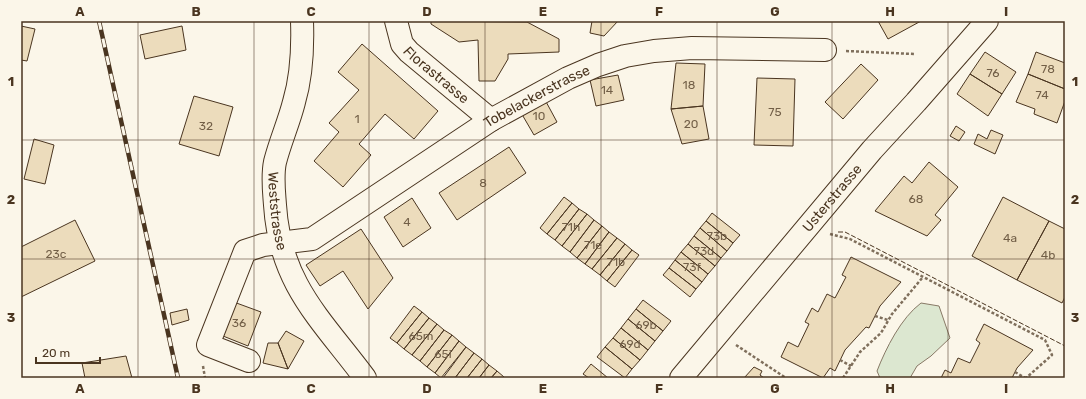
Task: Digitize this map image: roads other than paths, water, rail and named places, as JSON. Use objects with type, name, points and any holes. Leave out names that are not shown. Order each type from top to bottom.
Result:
[{"type":"main road","name":"Weststrasse","points":[[302,21],[302,65],[294,102],[274,164],[276,218],[280,243],[295,282],[309,306],[325,330],[365,378]]},
{"type":"main road","name":"Florastrasse","points":[[396,21],[402,44],[408,52],[491,120]]},
{"type":"main road","name":"Usterstrasse","points":[[681,378],[872,150],[986,21]]},
{"type":"main road","name":"Tobelackerstrasse","points":[[249,361],[208,345],[245,251],[263,245],[312,239],[491,120],[568,78],[625,56],[654,51],[692,48],[825,50]]},
{"type":"railway","points":[[99,21],[178,378]]}]
